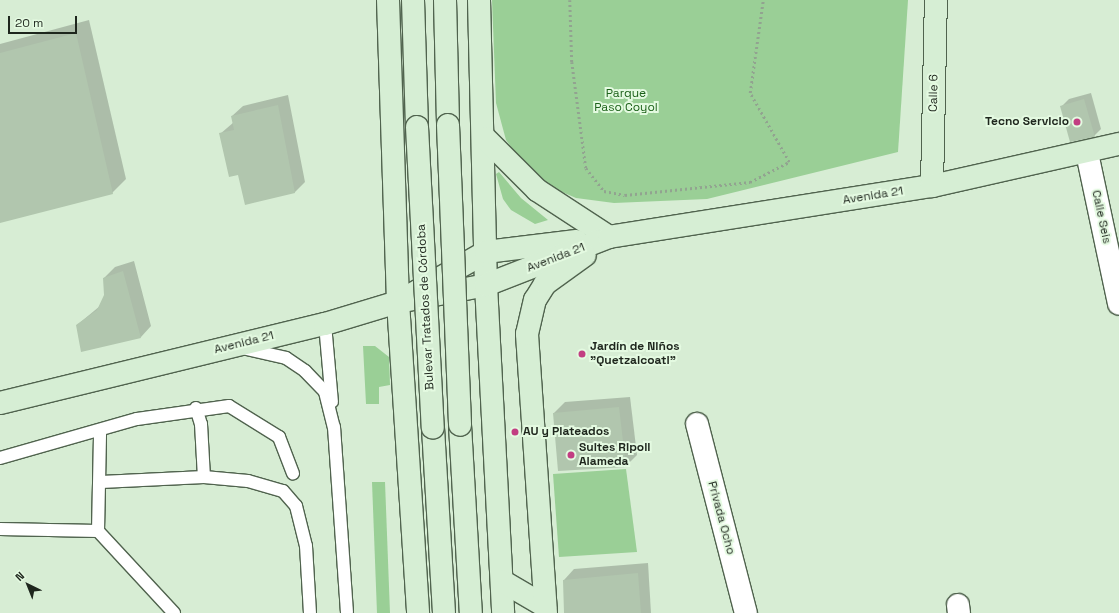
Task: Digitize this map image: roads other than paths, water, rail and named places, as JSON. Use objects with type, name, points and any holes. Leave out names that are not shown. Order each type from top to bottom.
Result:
[{"type":"street","points":[[388,0],[398,302],[418,613]]},
{"type":"street","name":"Bulevar Tratados de Córdoba","points":[[413,0],[417,127],[444,613]]},
{"type":"street","points":[[445,0],[448,125],[460,424],[471,613]]},
{"type":"street","points":[[479,0],[485,138],[486,285],[503,613]]},
{"type":"street","name":"Calle 6","points":[[932,186],[936,0]]},
{"type":"street","points":[[485,138],[536,190],[609,237]]},
{"type":"street","name":"Avenida 21","points":[[0,403],[325,324],[398,302],[486,285],[609,237],[932,186],[1087,153],[1119,144]]},
{"type":"street","name":"Calle Seis","points":[[1087,153],[1119,304]]},
{"type":"street","points":[[398,302],[486,252],[609,237]]},
{"type":"street","points":[[546,610],[527,334],[535,300],[545,284],[609,237]]},
{"type":"street","name":"Privada Ocho","points":[[697,424],[746,613]]},
{"type":"street","points":[[502,581],[546,610]]},
{"type":"lane","points":[[325,324],[347,613]]},
{"type":"lane","points":[[233,346],[286,358],[305,371],[325,392],[334,427]]},
{"type":"lane","points":[[0,458],[100,432],[136,419],[196,408],[230,406],[279,437],[293,473]]},
{"type":"lane","points":[[196,408],[201,424],[204,478]]},
{"type":"lane","points":[[100,432],[101,482],[98,531],[174,613]]},
{"type":"lane","points":[[101,482],[204,478],[248,481],[283,491],[296,506],[306,546],[310,613]]},
{"type":"lane","points":[[0,530],[98,531]]},
{"type":"place","name":"Tecno Servicio","points":[[1077,122]]},
{"type":"place","name":"Jardín de Niños \"Quetzalcoatl\"","points":[[582,354]]},
{"type":"place","name":"AU y Plateados","points":[[515,432]]},
{"type":"place","name":"Suites Ripoll Alameda","points":[[571,455]]},
{"type":"park label","name":"Parque Paso Coyol","points":[[626,101]]}]
